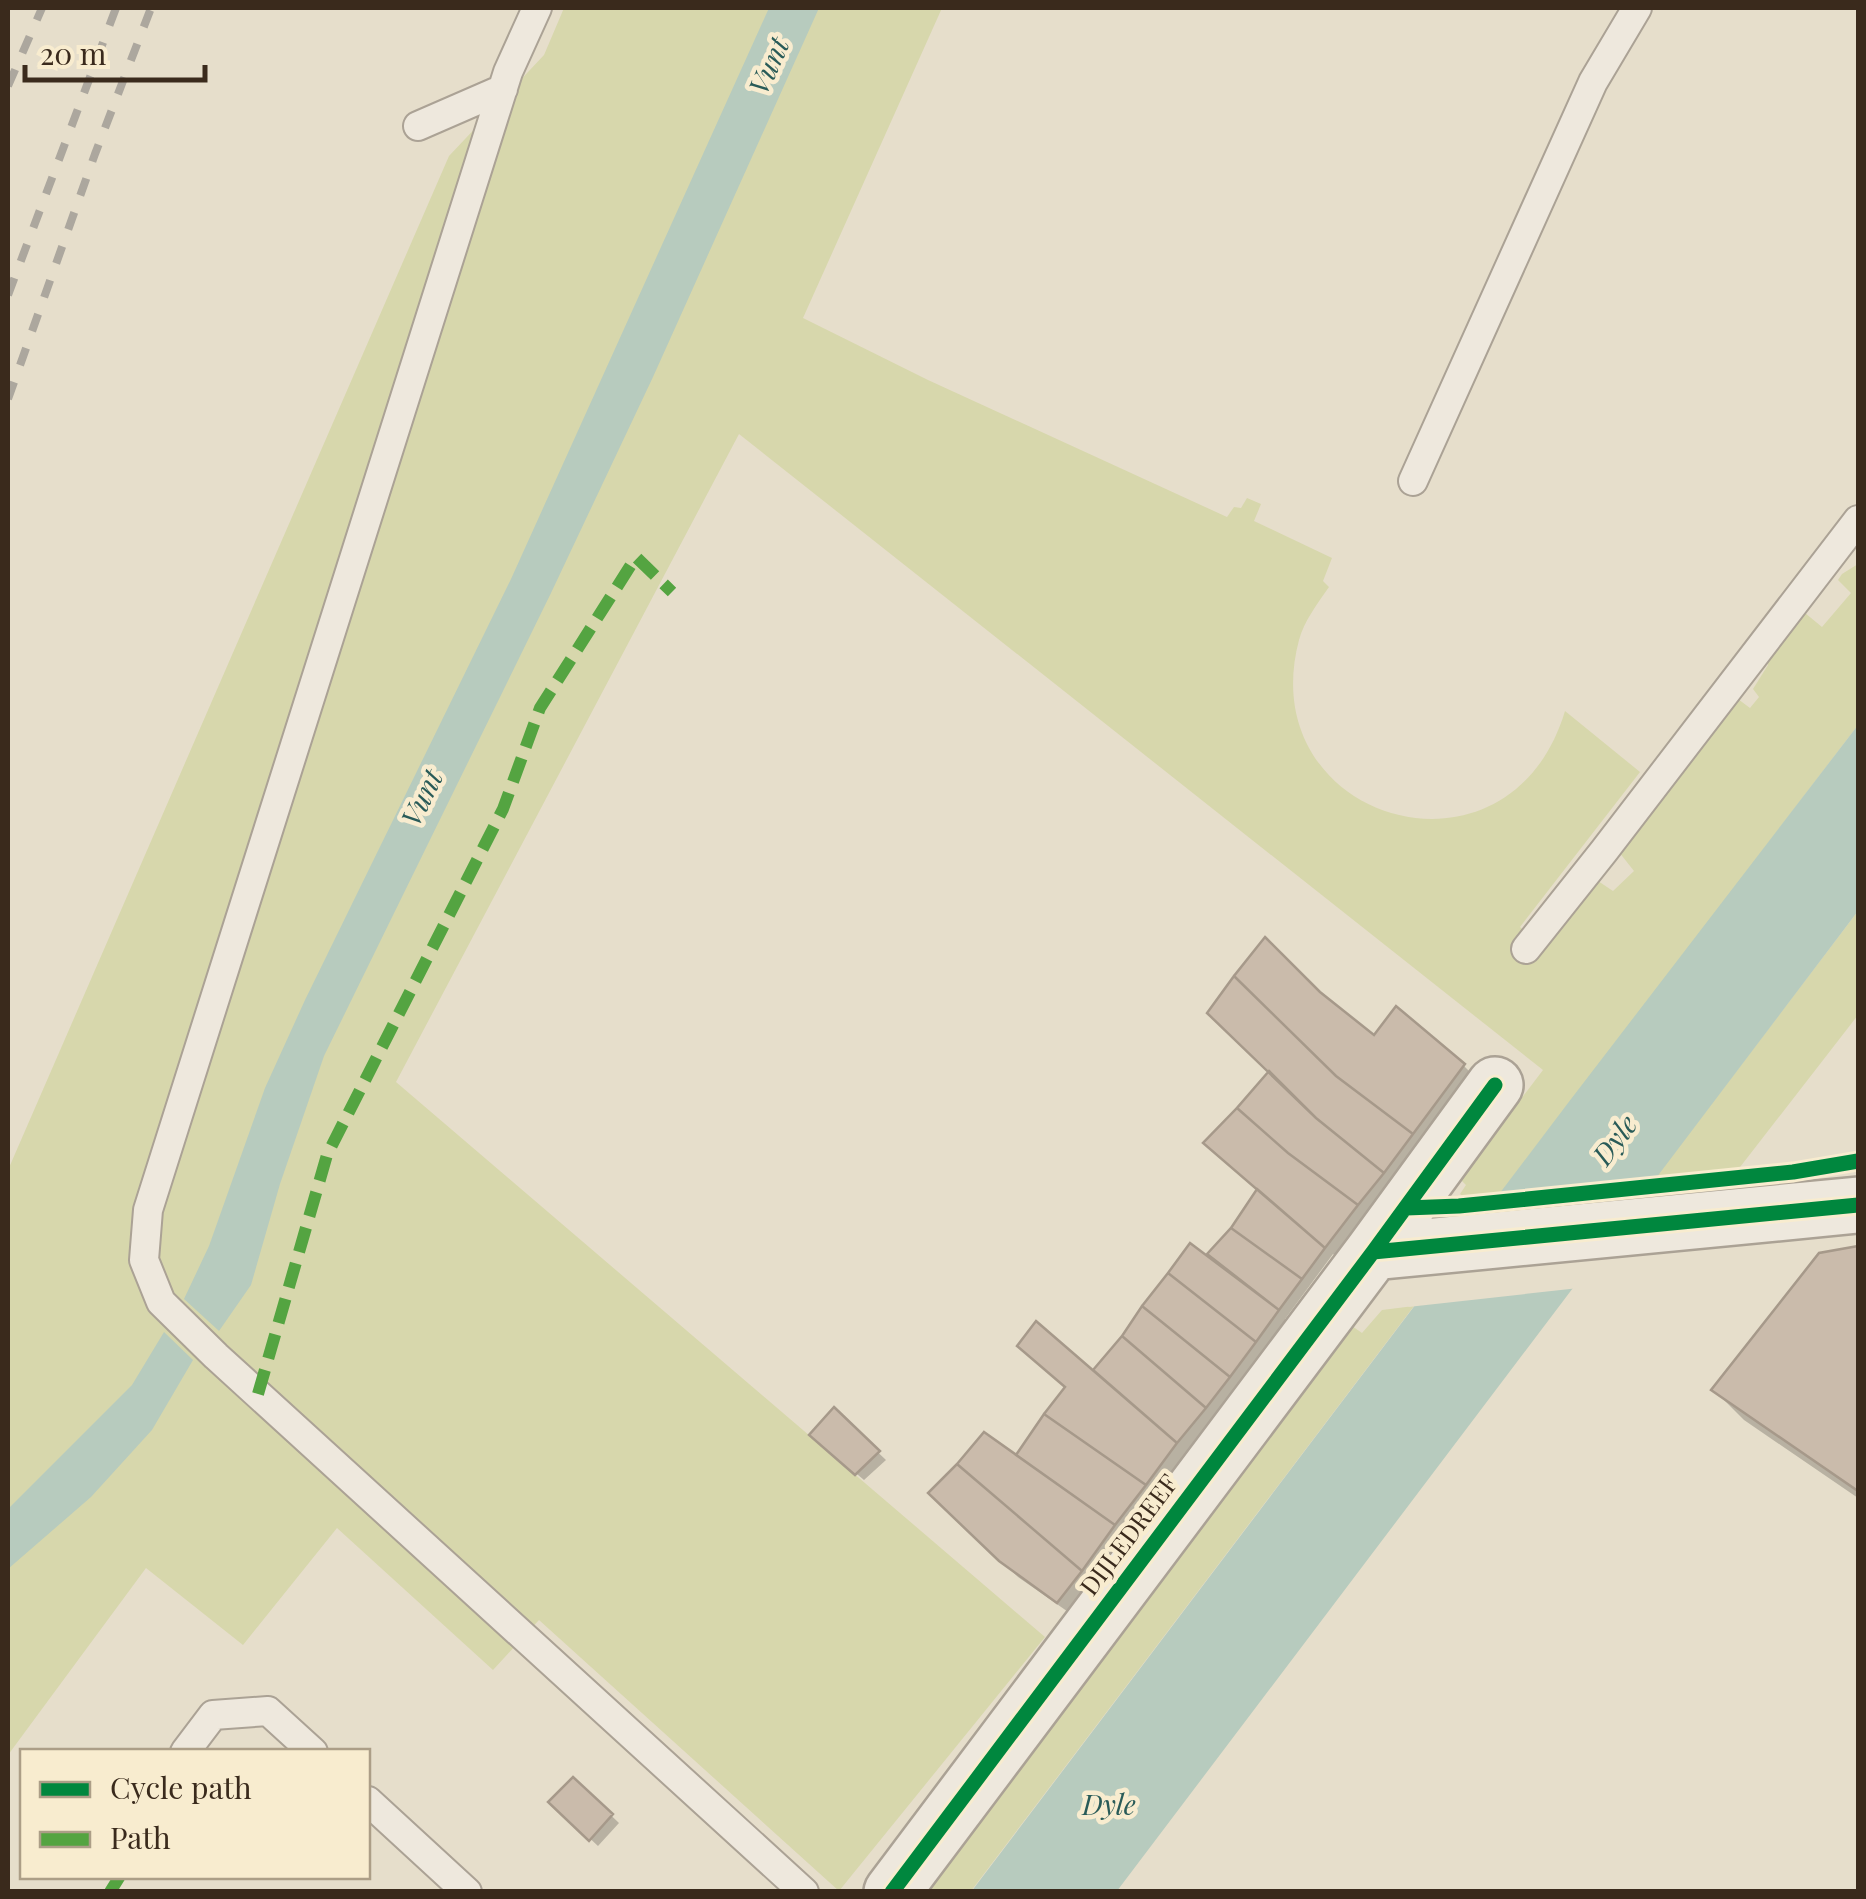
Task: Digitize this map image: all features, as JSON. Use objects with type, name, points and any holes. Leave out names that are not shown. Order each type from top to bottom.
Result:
[{"type":"street","name":"DIJLEDREEF","points":[[892,1892],[1495,1085]]},
{"type":"street","points":[[1373,1252],[1858,1205]]},
{"type":"lane","points":[[537,8],[503,89],[148,1210],[144,1260],[161,1302],[216,1356],[804,1892]]},
{"type":"lane","points":[[1413,481],[1592,82],[1637,8]]},
{"type":"lane","points":[[418,126],[503,89]]},
{"type":"lane","points":[[1526,949],[1858,520]]},
{"type":"lane","points":[[187,1749],[213,1715],[268,1710],[310,1749]]},
{"type":"lane","points":[[370,1803],[467,1892]]},
{"type":"green space","points":[[564,8],[942,8],[803,318],[928,380],[1227,517],[1234,507],[1241,508],[1247,498],[1261,504],[1254,521],[1332,558],[1323,581],[1329,587],[1299,640],[1294,703],[1312,754],[1347,791],[1393,814],[1444,818],[1493,804],[1536,769],[1565,711],[1640,772],[1520,927],[1540,945],[1592,877],[1613,891],[1634,871],[1615,847],[1730,693],[1750,708],[1759,697],[1753,689],[1768,665],[1762,653],[1799,608],[1822,627],[1851,593],[1838,580],[1858,564],[1858,725],[1501,1194],[1465,1198],[1460,1194],[1466,1185],[1460,1179],[1543,1070],[739,434],[396,1082],[1045,1637],[839,1891],[539,1620],[493,1670],[337,1528],[243,1645],[146,1568],[8,1755],[8,1170],[449,156],[544,55]]},
{"type":"green space","points":[[1858,911],[1858,1015],[1737,1171],[1656,1177]]},
{"type":"green space","points":[[1414,1306],[971,1891],[922,1892],[1352,1326],[1362,1333],[1382,1310]]},
{"type":"water","name":"Vunt","points":[[769,8],[819,8],[551,593],[324,1056],[280,1184],[251,1285],[219,1331],[184,1299],[209,1246],[265,1088],[511,579]]},
{"type":"water","name":"Dyle","points":[[1858,725],[1858,911],[1117,1891],[971,1892],[1568,1103]]},
{"type":"water","points":[[164,1332],[193,1360],[152,1430],[91,1497],[8,1569],[8,1509],[132,1385]]},
{"type":"pier","points":[[1664,1176],[1579,1288],[1408,1307],[1493,1195]]},
{"type":"building","points":[[1265,937],[1320,992],[1374,1035],[1396,1006],[1465,1064],[1413,1134],[1336,1076],[1234,976]]},
{"type":"building","points":[[1234,976],[1336,1076],[1413,1134],[1384,1173],[1316,1118],[1207,1013]]},
{"type":"building","points":[[1269,1071],[1316,1118],[1384,1173],[1358,1205],[1288,1153],[1237,1108]]},
{"type":"building","points":[[1237,1108],[1288,1153],[1358,1205],[1325,1248],[1203,1143]]},
{"type":"building","points":[[1257,1189],[1325,1248],[1302,1279],[1231,1228]]},
{"type":"building","points":[[1231,1228],[1302,1279],[1279,1310],[1207,1254]]},
{"type":"building","points":[[1190,1243],[1279,1310],[1256,1342],[1168,1273]]},
{"type":"building","points":[[1858,1246],[1858,1491],[1711,1390],[1819,1253]]},
{"type":"building","points":[[1168,1273],[1256,1342],[1230,1377],[1142,1306]]},
{"type":"building","points":[[1142,1306],[1230,1377],[1206,1408],[1122,1336]]},
{"type":"building","points":[[1036,1321],[1177,1443],[1146,1485],[1044,1414],[1065,1387],[1017,1346]]},
{"type":"building","points":[[1122,1336],[1206,1408],[1177,1443],[1093,1370]]},
{"type":"building","points":[[834,1407],[880,1451],[855,1475],[809,1435]]},
{"type":"building","points":[[1044,1414],[1146,1485],[1115,1525],[1016,1455]]},
{"type":"building","points":[[984,1432],[1115,1525],[1082,1571],[957,1464]]},
{"type":"building","points":[[957,1464],[1082,1571],[1057,1603],[999,1561],[928,1493]]},
{"type":"building","points":[[573,1777],[613,1814],[589,1841],[548,1802]]},
{"type":"railway","points":[[8,86],[42,8]]},
{"type":"railway","points":[[8,295],[116,8]]},
{"type":"railway","points":[[8,399],[151,8]]},
{"type":"marked path","points":[[258,1394],[327,1155],[503,809],[540,708],[636,557],[672,592]]},
{"type":"marked path","points":[[110,1892],[118,1879]]},
{"type":"cycle path","points":[[892,1892],[1495,1085]]},
{"type":"cycle path","points":[[1406,1208],[1793,1172],[1858,1161]]},
{"type":"cycle path","points":[[1373,1252],[1858,1205]]}]
